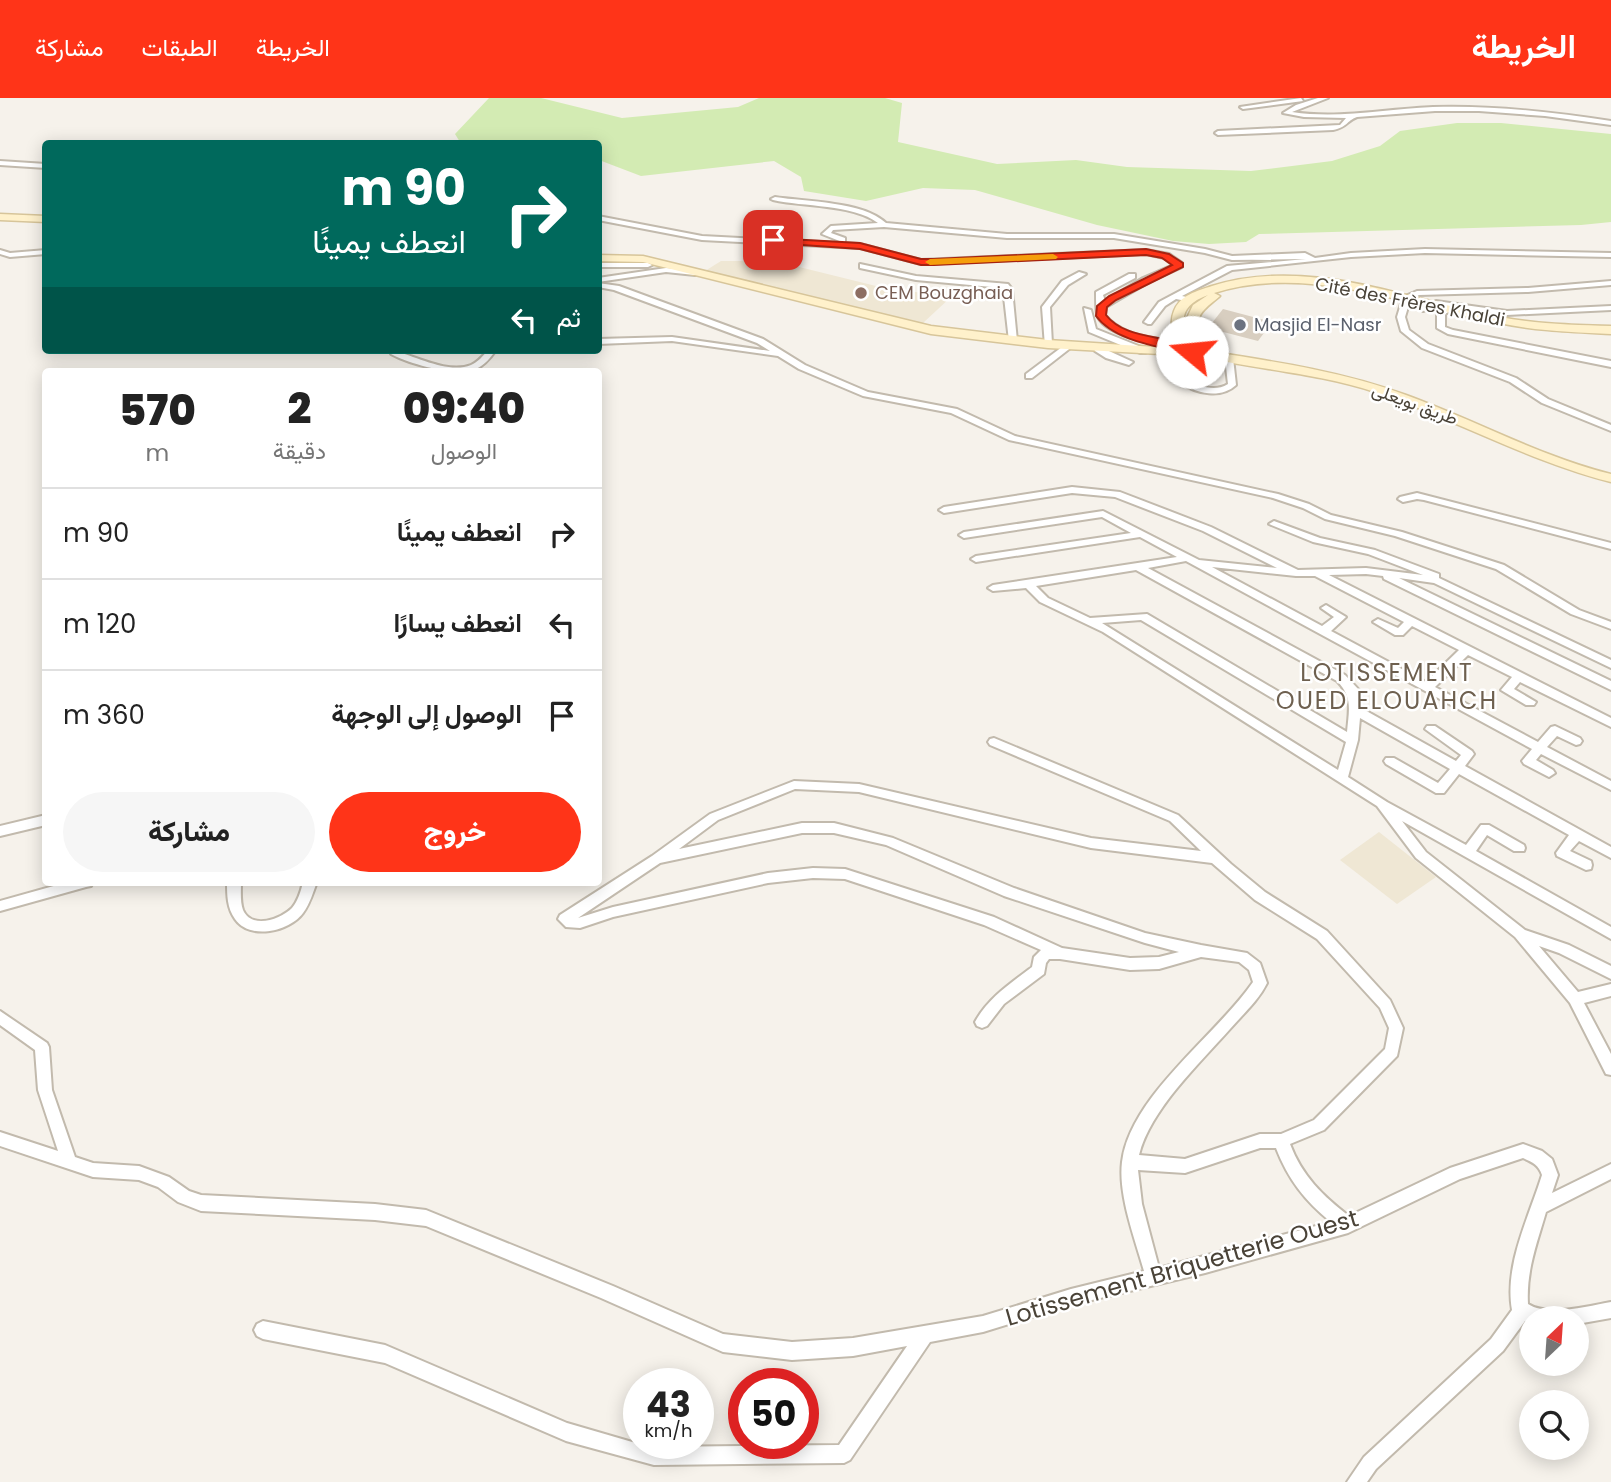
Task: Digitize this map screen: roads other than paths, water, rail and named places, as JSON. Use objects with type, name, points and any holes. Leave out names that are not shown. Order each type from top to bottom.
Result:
[{"type":"main road","points":[[0,217],[42,219]]},
{"type":"main road","name":"طريق بويعلى","points":[[602,258],[643,259],[931,330],[1098,349],[1117,346],[1147,352],[1209,352],[1322,374],[1390,393],[1461,420],[1543,458],[1611,478]]},
{"type":"main road","name":"Cité des Frères Khaldi","points":[[1188,300],[1224,284],[1269,279],[1333,284],[1515,329],[1611,337]]},
{"type":"main road","name":"Cité des Frères Khaldi","points":[[1209,352],[1195,336],[1192,328],[1196,309],[1209,298],[1245,286],[1311,285],[1405,302]]},
{"type":"main road","points":[[1188,300],[1178,314],[1178,328],[1182,339],[1193,351]]},
{"type":"main road","name":"Cité des Frères Khaldi","points":[[1444,311],[1526,324],[1611,330]]},
{"type":"street","points":[[1243,107],[1324,99]]},
{"type":"street","points":[[1324,99],[1298,106],[1286,113],[1310,116],[1437,109],[1558,115],[1611,123]]},
{"type":"street","points":[[1218,133],[1333,128],[1342,126],[1349,118],[1361,113]]},
{"type":"street","points":[[0,165],[42,166]]},
{"type":"street","points":[[775,198],[860,212],[874,216],[884,225]]},
{"type":"street","points":[[602,219],[702,238],[860,246]]},
{"type":"street","points":[[1102,306],[1146,280],[1179,265],[1166,256],[1146,252],[921,262],[826,234],[831,228],[884,225],[1007,236],[1114,236],[1205,251],[1218,257],[1305,255],[1314,260]]},
{"type":"street","points":[[1148,321],[1162,304],[1230,268],[1416,251],[1557,256],[1611,255]]},
{"type":"street","points":[[0,252],[10,255],[42,252]]},
{"type":"street","points":[[1218,257],[1218,275]]},
{"type":"street","points":[[602,265],[673,266]]},
{"type":"street","points":[[863,266],[916,278],[1005,286],[1009,289],[1013,341]]},
{"type":"street","points":[[602,281],[666,270],[699,273]]},
{"type":"street","points":[[1048,344],[1045,307],[1065,283],[1082,274]]},
{"type":"street","points":[[1132,276],[1099,294],[1103,320],[1114,328],[1193,351]]},
{"type":"street","points":[[602,283],[750,338],[802,368],[866,394],[954,411],[1012,438],[1275,496],[1306,506],[1328,517],[1398,534],[1500,566],[1574,612],[1611,626]]},
{"type":"street","points":[[1611,283],[1528,290],[1417,293],[1405,302],[1401,317],[1405,331],[1424,346],[1513,380],[1545,401],[1611,428]]},
{"type":"street","points":[[1175,296],[1188,300]]},
{"type":"street","points":[[1425,307],[1445,303],[1507,313],[1611,308]]},
{"type":"street","points":[[1087,310],[1090,328],[1117,346]]},
{"type":"street","points":[[1444,311],[1441,328],[1451,332],[1611,364]]},
{"type":"street","points":[[602,342],[672,339],[780,354]]},
{"type":"street","points":[[1028,376],[1069,346]]},
{"type":"street","points":[[1098,349],[1108,356],[1129,362]]},
{"type":"street","points":[[396,354],[443,368]]},
{"type":"street","points":[[472,368],[488,354]]},
{"type":"street","points":[[1185,383],[1208,391],[1227,389],[1232,385],[1229,358]]},
{"type":"street","points":[[944,510],[1072,490],[1117,494],[1208,528],[1296,573]]},
{"type":"street","points":[[1403,499],[1416,495],[1425,497],[1611,546]]},
{"type":"street","points":[[964,535],[1103,514],[1322,632],[1429,686],[1611,786]]},
{"type":"street","points":[[1275,524],[1317,540],[1430,572],[1436,580]]},
{"type":"street","points":[[975,559],[1141,534]]},
{"type":"street","points":[[993,588],[1190,560],[1296,573],[1379,572],[1436,580],[1611,664]]},
{"type":"street","points":[[1139,566],[1340,678],[1353,690],[1355,710],[1352,740],[1342,778]]},
{"type":"street","points":[[1379,572],[1611,686]]},
{"type":"street","points":[[1317,573],[1611,723]]},
{"type":"street","points":[[1028,584],[1044,600],[1089,621],[1381,803],[1419,822],[1611,934]]},
{"type":"street","points":[[1322,632],[1341,617],[1326,608]]},
{"type":"street","points":[[1089,621],[1143,616],[1352,740]]},
{"type":"street","points":[[1378,622],[1399,633],[1411,621]]},
{"type":"street","points":[[1429,686],[1466,649]]},
{"type":"street","points":[[1519,676],[1507,690],[1530,702]]},
{"type":"street","points":[[1355,710],[1611,853]]},
{"type":"street","points":[[1390,761],[1440,790],[1468,754],[1430,729]]},
{"type":"street","points":[[1549,773],[1528,761],[1538,748],[1555,730],[1576,741]]},
{"type":"street","points":[[994,742],[1174,818],[1260,896],[1322,935],[1385,1004],[1395,1028],[1392,1052],[1319,1125],[1281,1141],[1260,1141],[1185,1166],[1130,1162]]},
{"type":"street","points":[[1060,953],[989,921],[845,874],[813,873],[768,878],[613,912],[580,923],[571,923],[565,919],[657,859],[713,817],[794,785],[859,789],[1091,843],[1216,858]]},
{"type":"street","points":[[1381,803],[1421,855],[1520,933],[1579,1005],[1611,1069]]},
{"type":"street","points":[[0,831],[42,821]]},
{"type":"street","points":[[657,859],[802,828],[834,828],[889,841],[1009,892],[1145,938],[1242,957],[1255,967],[1260,983],[1250,1000],[1228,1021],[1142,1123],[1130,1162],[1138,1220],[1154,1277]]},
{"type":"street","points":[[1468,852],[1485,828],[1518,848]]},
{"type":"street","points":[[1577,834],[1562,853],[1586,865]]},
{"type":"street","points":[[0,906],[72,886]]},
{"type":"street","points":[[234,886],[235,906],[242,919],[259,926],[274,926],[298,911],[308,886]]},
{"type":"street","points":[[1520,933],[1564,949],[1611,973]]},
{"type":"street","points":[[982,1022],[999,999],[1039,970],[1039,961],[1046,954],[1060,953],[1130,964],[1159,963],[1201,951]]},
{"type":"street","points":[[1579,1005],[1611,990]]},
{"type":"street","points":[[0,1017],[43,1047],[45,1090],[69,1162]]},
{"type":"street","name":"Lotissement Briquetterie Ouest","points":[[0,1139],[93,1170],[139,1173],[163,1182],[184,1197],[201,1203],[375,1212],[426,1218],[723,1343],[792,1351],[853,1347],[983,1324],[1071,1297],[1348,1225],[1457,1173],[1522,1151],[1537,1156],[1546,1164],[1550,1175],[1540,1207]]},
{"type":"street","points":[[1281,1141],[1288,1163],[1310,1196],[1348,1225]]},
{"type":"street","points":[[1521,1306],[1518,1288],[1521,1262],[1540,1207],[1611,1171]]},
{"type":"street","points":[[1589,1313],[1611,1310]]},
{"type":"street","points":[[1356,1482],[1370,1464],[1497,1345],[1519,1315]]},
{"type":"street","points":[[263,1330],[385,1354],[566,1432],[654,1456],[844,1454],[925,1334]]},
{"type":"place","name":"CEM Bouzghaia","points":[[861,293]]},
{"type":"place","name":"Masjid El-Nasr","points":[[1240,325]]},
{"type":"district","name":"LOTISSEMENT OUED ELOUAHCH","points":[[1387,687]]}]
